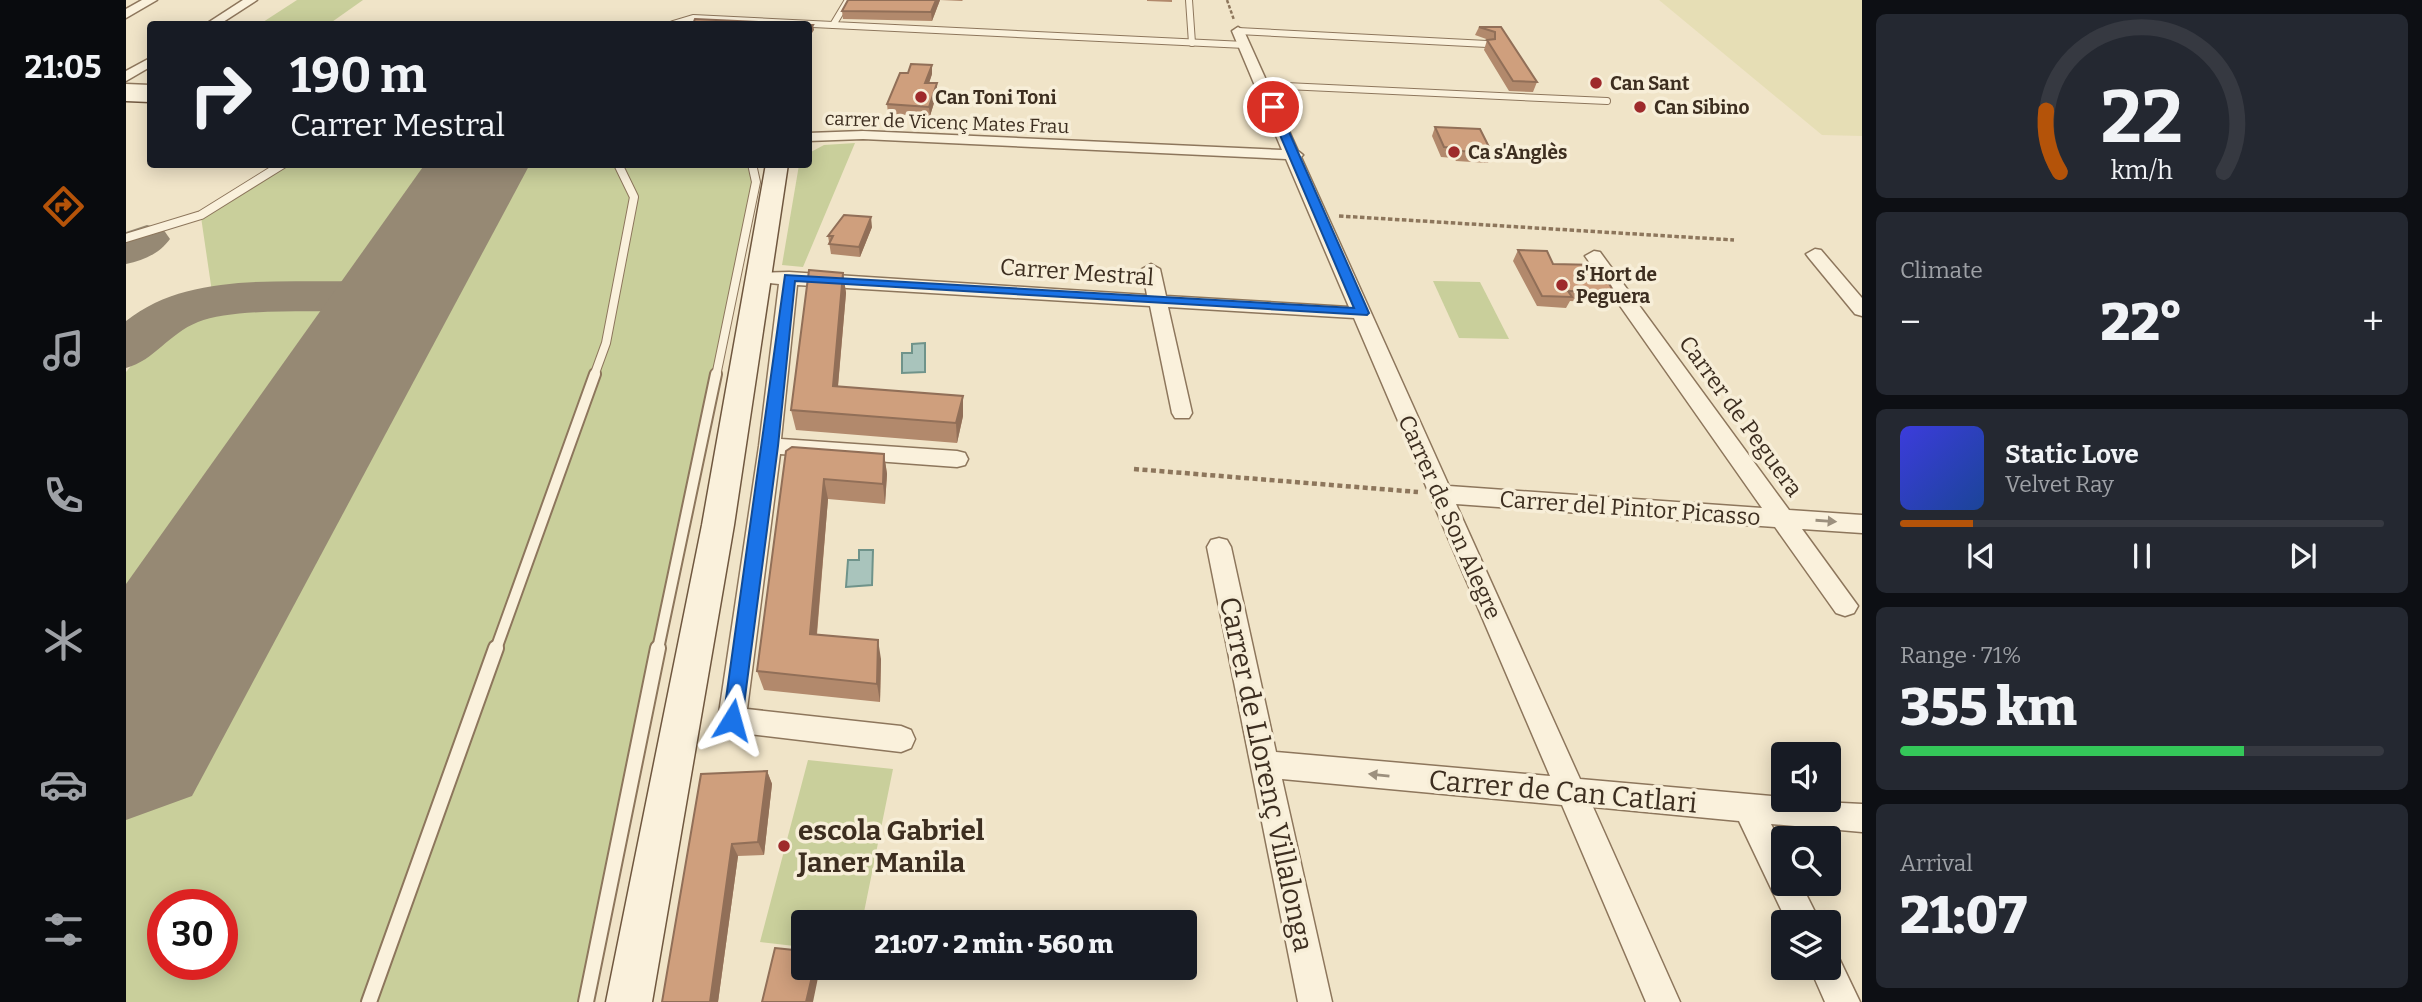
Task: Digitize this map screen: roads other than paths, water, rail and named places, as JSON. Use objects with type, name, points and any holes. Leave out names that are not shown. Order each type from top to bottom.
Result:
[{"type":"street","points":[[126,14],[151,0]]},
{"type":"street","points":[[217,21],[251,0]]},
{"type":"street","name":"Carrer de Son Alegre","points":[[1238,31],[1295,155],[1663,1002]]},
{"type":"street","points":[[126,77],[147,64]]},
{"type":"street","points":[[126,88],[147,89]]},
{"type":"street","points":[[126,95],[147,96]]},
{"type":"street","name":"carrer de Vicenç Mates Frau","points":[[812,137],[863,135],[1295,155]]},
{"type":"street","points":[[777,168],[770,446],[732,720],[901,739]]},
{"type":"street","points":[[1815,254],[1862,310]]},
{"type":"street","name":"Carrer de Peguera","points":[[1594,256],[1846,606]]},
{"type":"street","points":[[1151,269],[1182,412]]},
{"type":"street","points":[[629,1002],[718,525],[773,277]]},
{"type":"street","name":"Carrer Mestral","points":[[773,277],[1362,313]]},
{"type":"street","points":[[770,446],[957,459]]},
{"type":"street","name":"Carrer del Pintor Picasso","points":[[1440,494],[1862,524]]},
{"type":"street","name":"Carrer de Llorenç Villalonga","points":[[1219,547],[1315,1002]]},
{"type":"street","name":"Carrer de Can Catlari","points":[[1265,764],[1572,794],[1747,806],[1862,818]]},
{"type":"street","points":[[1747,806],[1771,855]]},
{"type":"street","points":[[1832,980],[1843,1002]]},
{"type":"lane","points":[[833,25],[848,0]]},
{"type":"lane","points":[[1189,0],[1192,43]]},
{"type":"lane","points":[[683,21],[693,18],[753,21]]},
{"type":"lane","points":[[812,24],[1245,46]]},
{"type":"lane","points":[[1238,31],[1487,44]]},
{"type":"lane","points":[[1263,85],[1607,101]]},
{"type":"lane","points":[[126,238],[201,215],[277,168]]},
{"type":"lane","points":[[369,1002],[606,342],[634,197],[620,168]]},
{"type":"lane","points":[[586,1002],[689,500],[746,240],[756,182],[753,168]]},
{"type":"water","points":[[925,343],[925,372],[902,373],[902,353],[912,353],[912,344]]},
{"type":"water","points":[[859,550],[873,550],[872,585],[846,587],[848,560],[859,560]]},
{"type":"place","name":"Can Sant","points":[[1596,83]]},
{"type":"place","name":"Can Toni Toni","points":[[921,97]]},
{"type":"place","name":"Can Sibino","points":[[1640,107]]},
{"type":"place","name":"Ca s'Anglès","points":[[1454,152]]},
{"type":"place","name":"s'Hort de Peguera","points":[[1562,285]]},
{"type":"place","name":"escola Gabriel Janer Manila","points":[[784,846]]}]
